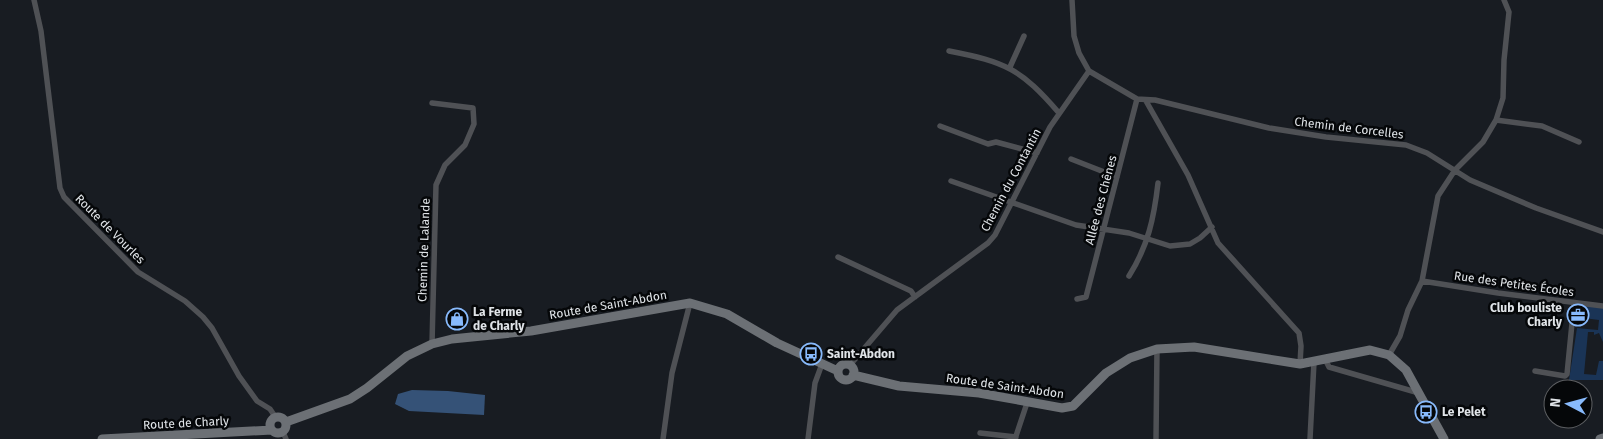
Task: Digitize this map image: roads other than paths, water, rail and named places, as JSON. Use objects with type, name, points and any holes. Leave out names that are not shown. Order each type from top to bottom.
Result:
[{"type":"main road","name":"Route de Saint-Abdon","points":[[286,422],[350,399],[407,356],[432,344],[452,339],[531,331],[690,304],[727,314],[777,343],[838,371]]},
{"type":"main road","name":"Route de Saint-Abdon","points":[[853,375],[899,386],[979,393],[1062,408],[1073,406],[1106,373],[1130,358],[1157,350],[1194,346],[1300,364],[1366,350],[1389,355]]},
{"type":"main road","points":[[1389,355],[1406,370],[1444,439]]},
{"type":"main road","points":[[842,365],[850,365],[854,371],[853,375],[845,380],[838,376],[838,371],[842,365]]},
{"type":"main road","points":[[276,418],[281,418],[286,422],[284,436],[272,430],[271,423],[276,418]]},
{"type":"main road","name":"Route de Charly","points":[[102,439],[272,430]]},
{"type":"street","name":"Route de Vourles","points":[[34,0],[41,31],[60,188],[64,197],[138,272],[185,301],[202,317],[212,328],[239,376],[257,401],[270,409],[276,418]]},
{"type":"street","points":[[1072,0],[1074,36],[1079,53],[1089,71],[1138,100]]},
{"type":"street","points":[[1389,355],[1400,336],[1408,310],[1422,281],[1438,196],[1454,170],[1483,142],[1496,120],[1503,98],[1504,60],[1509,12],[1504,0]]},
{"type":"street","points":[[1010,67],[1024,36]]},
{"type":"street","points":[[949,51],[975,56],[1010,67],[1034,84],[1059,113]]},
{"type":"street","name":"Chemin du Contantin","points":[[850,365],[897,310],[988,243],[995,235],[1059,113],[1089,71]]},
{"type":"street","name":"Chemin de Corcelles","points":[[1138,100],[1155,100],[1269,128],[1406,145],[1427,152],[1470,180],[1520,202],[1603,232]]},
{"type":"street","name":"Allée des Chênes","points":[[1077,299],[1086,297],[1138,100]]},
{"type":"street","points":[[1146,101],[1188,175],[1218,242],[1299,333],[1301,346],[1300,364]]},
{"type":"street","name":"Chemin de Lalande","points":[[432,103],[473,108],[474,124],[465,144],[445,165],[436,185],[432,344]]},
{"type":"street","points":[[1496,120],[1542,126],[1579,142]]},
{"type":"street","points":[[940,126],[988,144],[996,142],[1037,152]]},
{"type":"street","points":[[1071,158],[1117,177]]},
{"type":"street","points":[[951,180],[1076,225],[1148,238],[1180,246],[1200,238],[1212,227]]},
{"type":"street","points":[[1129,276],[1142,256],[1148,238],[1155,210],[1158,183]]},
{"type":"street","points":[[838,257],[912,291],[915,297]]},
{"type":"street","name":"Rue des Petites Écoles","points":[[1422,281],[1603,306]]},
{"type":"street","points":[[1535,371],[1565,376],[1567,374],[1574,303]]},
{"type":"street","points":[[663,439],[672,373],[690,304]]},
{"type":"street","points":[[1156,439],[1157,350]]},
{"type":"street","points":[[1326,358],[1330,367],[1420,393]]},
{"type":"street","points":[[1310,439],[1314,362]]},
{"type":"street","points":[[808,439],[815,383],[822,364]]},
{"type":"street","points":[[980,433],[1016,438],[1027,403]]},
{"type":"place","name":"Club bouliste Charly","points":[[1578,315]]},
{"type":"place","name":"La Ferme de Charly","points":[[457,319]]},
{"type":"place","name":"Saint-Abdon","points":[[811,354]]},
{"type":"place","name":"Le Pelet","points":[[1426,412]]}]
